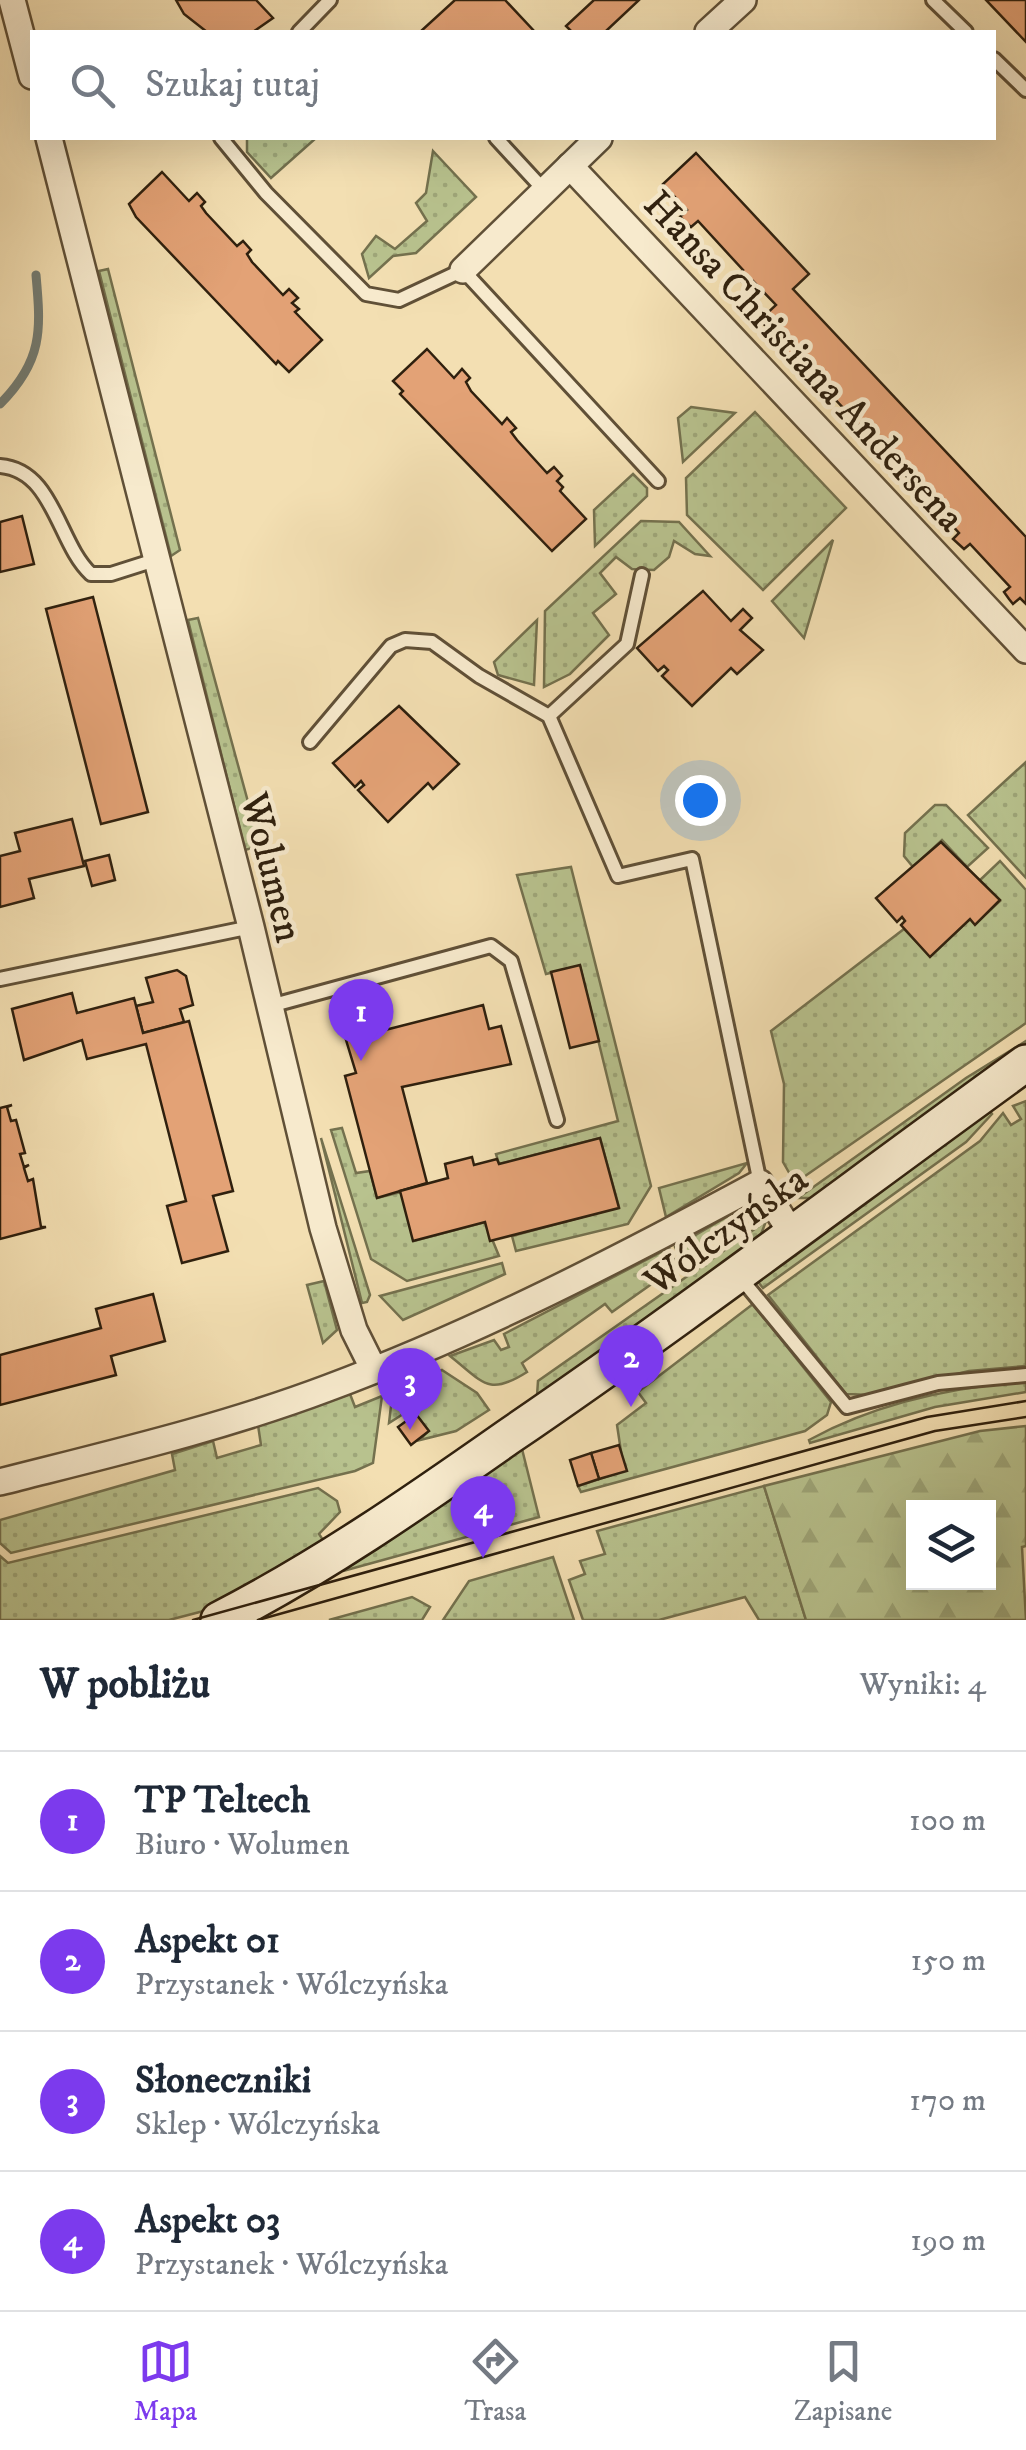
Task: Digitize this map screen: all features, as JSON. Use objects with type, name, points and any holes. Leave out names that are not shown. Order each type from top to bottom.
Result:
[{"type":"main road","name":"Wólczyńska","points":[[219,1620],[292,1582],[371,1532],[737,1274],[1026,1063]]},
{"type":"street","points":[[12,0],[30,68]]},
{"type":"street","points":[[710,30],[734,3]]},
{"type":"street","name":"Wolumen","points":[[50,140],[251,926],[323,1228],[354,1330],[374,1370]]},
{"type":"street","points":[[463,270],[597,140]]},
{"type":"street","name":"Hansa Christiana Andersena","points":[[570,166],[1026,650]]},
{"type":"street","points":[[0,1482],[211,1427],[374,1370],[584,1277],[760,1182],[791,1232]]},
{"type":"lane","points":[[301,30],[330,0]]},
{"type":"lane","points":[[933,0],[964,30]]},
{"type":"lane","points":[[996,61],[1026,90]]},
{"type":"lane","points":[[223,140],[266,193],[366,294],[399,300],[463,270],[658,481]]},
{"type":"lane","points":[[498,140],[544,190]]},
{"type":"lane","points":[[0,466],[26,474],[38,487],[91,574],[111,574],[155,560]]},
{"type":"lane","points":[[549,716],[626,644],[642,575]]},
{"type":"lane","points":[[310,742],[391,646],[405,640],[432,642],[479,676],[549,716],[618,876],[692,859],[760,1182]]},
{"type":"lane","points":[[0,979],[251,926]]},
{"type":"lane","points":[[270,1006],[491,946],[511,961],[557,1120]]},
{"type":"lane","points":[[737,1274],[847,1407],[938,1383],[1026,1375]]},
{"type":"green space","points":[[247,140],[314,140],[271,178],[247,152]]},
{"type":"green space","points":[[433,151],[476,197],[416,253],[393,256],[369,278],[362,254],[376,236],[395,249],[427,221],[416,203],[426,193]]},
{"type":"green space","points":[[108,269],[180,550],[171,556],[99,271]]},
{"type":"green space","points":[[691,407],[735,413],[683,462],[678,418]]},
{"type":"green space","points":[[755,412],[846,508],[763,590],[687,515],[686,478]]},
{"type":"green space","points":[[633,474],[647,488],[647,496],[595,546],[594,510]]},
{"type":"green space","points":[[641,521],[679,522],[710,556],[695,554],[674,541],[669,557],[654,570],[632,569],[616,557],[600,573],[616,594],[593,613],[609,635],[570,674],[544,687],[545,611]]},
{"type":"green space","points":[[833,540],[804,638],[772,601]]},
{"type":"green space","points":[[198,618],[260,846],[245,850],[188,620]]},
{"type":"green space","points":[[537,620],[534,685],[498,675],[494,662]]},
{"type":"green space","points":[[1026,762],[1026,878],[968,815]]},
{"type":"green space","points":[[935,805],[946,805],[988,848],[967,867],[942,840],[913,867],[904,856],[905,833]]},
{"type":"green space","points":[[1000,861],[1026,890],[1026,1023],[795,1183],[783,1162],[784,1084],[771,1031],[904,929],[930,956],[970,919],[975,924],[1000,901],[978,882]]},
{"type":"green space","points":[[571,867],[651,1186],[628,1224],[516,1251],[512,1236],[619,1207],[600,1138],[499,1164],[496,1154],[618,1121],[580,966],[546,974],[517,875]]},
{"type":"green space","points":[[1026,1041],[1026,1048],[814,1198],[798,1198],[966,1078]]},
{"type":"green space","points":[[1026,1101],[1026,1366],[969,1371],[870,1395],[846,1394],[768,1295],[980,1141],[1003,1113],[1011,1125],[1021,1119],[1013,1106]]},
{"type":"green space","points":[[989,1110],[992,1114],[966,1142],[763,1288],[755,1278]]},
{"type":"green space","points":[[342,1128],[356,1173],[370,1171],[377,1198],[401,1192],[414,1241],[485,1222],[499,1256],[407,1281],[371,1259],[331,1130]]},
{"type":"green space","points":[[321,1138],[370,1295],[367,1302],[362,1303]]},
{"type":"green space","points":[[747,1163],[739,1173],[666,1217],[659,1188]]},
{"type":"green space","points":[[747,1205],[752,1212],[682,1262],[675,1247]]},
{"type":"green space","points":[[766,1221],[760,1237],[537,1396],[538,1381]]},
{"type":"green space","points":[[669,1248],[677,1266],[612,1312],[605,1304],[522,1363],[527,1372],[514,1380],[486,1383],[450,1356],[494,1340],[501,1350],[509,1347],[504,1334]]},
{"type":"green space","points":[[502,1263],[505,1274],[403,1320],[380,1296]]},
{"type":"green space","points":[[324,1281],[337,1330],[323,1343],[307,1285]]},
{"type":"green space","points":[[753,1304],[831,1402],[827,1415],[805,1431],[581,1492],[578,1486],[624,1471],[617,1425],[646,1403],[638,1392]]},
{"type":"green space","points":[[442,1370],[477,1393],[489,1410],[456,1431],[420,1440],[428,1431],[411,1409],[389,1423],[393,1389]]},
{"type":"green space","points":[[1026,1382],[1026,1392],[935,1407],[810,1443],[809,1440],[860,1416],[914,1399]]},
{"type":"green space","points":[[350,1394],[355,1407],[382,1396],[373,1463],[355,1471],[11,1553],[0,1543],[0,1520],[175,1470],[172,1454],[213,1441],[217,1458],[261,1445],[258,1425]]},
{"type":"green space","points":[[1026,1426],[1026,1546],[1022,1547],[1026,1620],[806,1620],[764,1486],[980,1431]]},
{"type":"green space","points":[[522,1449],[539,1517],[343,1571],[507,1456]]},
{"type":"green space","points":[[764,1486],[806,1620],[759,1620],[745,1597],[659,1620],[583,1620],[569,1580],[585,1574],[580,1561],[605,1554],[597,1531]]},
{"type":"green space","points":[[318,1488],[337,1501],[340,1512],[319,1534],[325,1543],[219,1607],[169,1620],[0,1620],[0,1556],[8,1563]]},
{"type":"green space","points":[[553,1557],[574,1620],[443,1620],[469,1581]]},
{"type":"green space","points":[[412,1597],[430,1607],[422,1620],[329,1620]]},
{"type":"building","points":[[176,0],[256,0],[273,18],[256,30],[204,30],[184,14]]},
{"type":"building","points":[[455,0],[505,0],[533,30],[422,30]]},
{"type":"building","points":[[594,0],[639,0],[607,30],[570,30],[566,26]]},
{"type":"building","points":[[986,0],[1026,0],[1026,42]]},
{"type":"building","points":[[696,153],[809,274],[793,289],[1026,537],[1026,604],[1020,598],[1013,604],[1004,592],[1010,587],[970,544],[964,549],[953,539],[959,533],[928,499],[922,505],[917,500],[913,493],[918,489],[882,450],[875,456],[866,445],[872,439],[832,396],[826,401],[815,392],[821,385],[792,354],[785,360],[780,355],[776,348],[782,343],[760,320],[776,305],[753,281],[747,286],[736,277],[743,270],[698,221],[691,227],[680,217],[687,210],[663,184]]},
{"type":"building","points":[[162,172],[189,201],[197,193],[205,202],[201,206],[206,213],[237,246],[243,241],[251,250],[247,254],[252,262],[283,295],[289,289],[298,298],[292,303],[299,309],[295,312],[322,340],[289,372],[278,361],[276,364],[136,217],[129,204]]},
{"type":"building","points":[[427,349],[454,378],[462,369],[470,378],[466,382],[471,391],[502,424],[507,418],[516,428],[511,432],[547,473],[554,467],[562,476],[557,481],[563,487],[560,491],[586,519],[552,551],[400,394],[403,391],[393,381]]},
{"type":"building","points":[[22,516],[34,564],[0,572],[0,522]]},
{"type":"building","points":[[703,591],[731,621],[743,609],[752,618],[740,630],[763,650],[737,674],[731,668],[692,706],[662,676],[668,670],[664,666],[658,671],[637,648]]},
{"type":"building","points":[[93,597],[148,812],[101,824],[46,609]]},
{"type":"building","points":[[399,706],[459,764],[433,789],[428,783],[388,822],[358,790],[364,785],[361,781],[355,787],[333,763]]},
{"type":"building","points":[[72,819],[84,866],[29,879],[34,898],[0,907],[0,856],[20,851],[15,833]]},
{"type":"building","points":[[941,842],[1000,900],[975,925],[970,919],[930,957],[901,925],[905,921],[902,917],[897,922],[876,898]]},
{"type":"building","points":[[109,855],[115,880],[92,886],[85,861]]},
{"type":"building","points":[[580,965],[599,1041],[570,1048],[551,972]]},
{"type":"building","points":[[177,970],[186,976],[193,1005],[180,1009],[184,1022],[143,1033],[136,1006],[153,1002],[146,978]]},
{"type":"building","points":[[72,993],[77,1013],[134,998],[143,1033],[189,1021],[233,1191],[213,1196],[228,1251],[182,1263],[167,1206],[186,1201],[146,1044],[87,1059],[82,1040],[24,1060],[12,1009]]},
{"type":"building","points":[[483,1005],[489,1029],[501,1026],[511,1064],[402,1087],[427,1183],[377,1198],[345,1076],[356,1073],[346,1040]]},
{"type":"building","points":[[12,1105],[7,1107],[11,1121],[16,1120],[25,1153],[20,1154],[24,1167],[29,1165],[24,1168],[28,1181],[33,1179],[41,1227],[46,1227],[0,1239],[0,1108]]},
{"type":"building","points":[[600,1138],[619,1208],[490,1241],[485,1222],[413,1241],[400,1191],[448,1178],[445,1164],[472,1157],[474,1165],[497,1159],[499,1164]]},
{"type":"building","points":[[153,1294],[165,1341],[111,1356],[116,1375],[0,1405],[0,1355],[101,1328],[96,1309]]},
{"type":"building","points":[[416,1414],[429,1431],[411,1445],[398,1427]]},
{"type":"building","points":[[619,1445],[627,1471],[599,1479],[591,1453]]},
{"type":"building","points":[[591,1453],[599,1479],[578,1486],[570,1460]]},
{"type":"waterway","points":[[0,404],[32,359],[39,312],[36,275]]},
{"type":"tram line","points":[[193,1620],[927,1417],[1026,1401]]},
{"type":"tram line","points":[[258,1620],[935,1431],[1026,1417]]},
{"type":"place","name":"TP Teltech","points":[[361,1061]]},
{"type":"place","name":"Aspekt 01","points":[[631,1407]]},
{"type":"place","name":"Słoneczniki","points":[[410,1430]]},
{"type":"place","name":"Aspekt 03","points":[[483,1558]]}]
